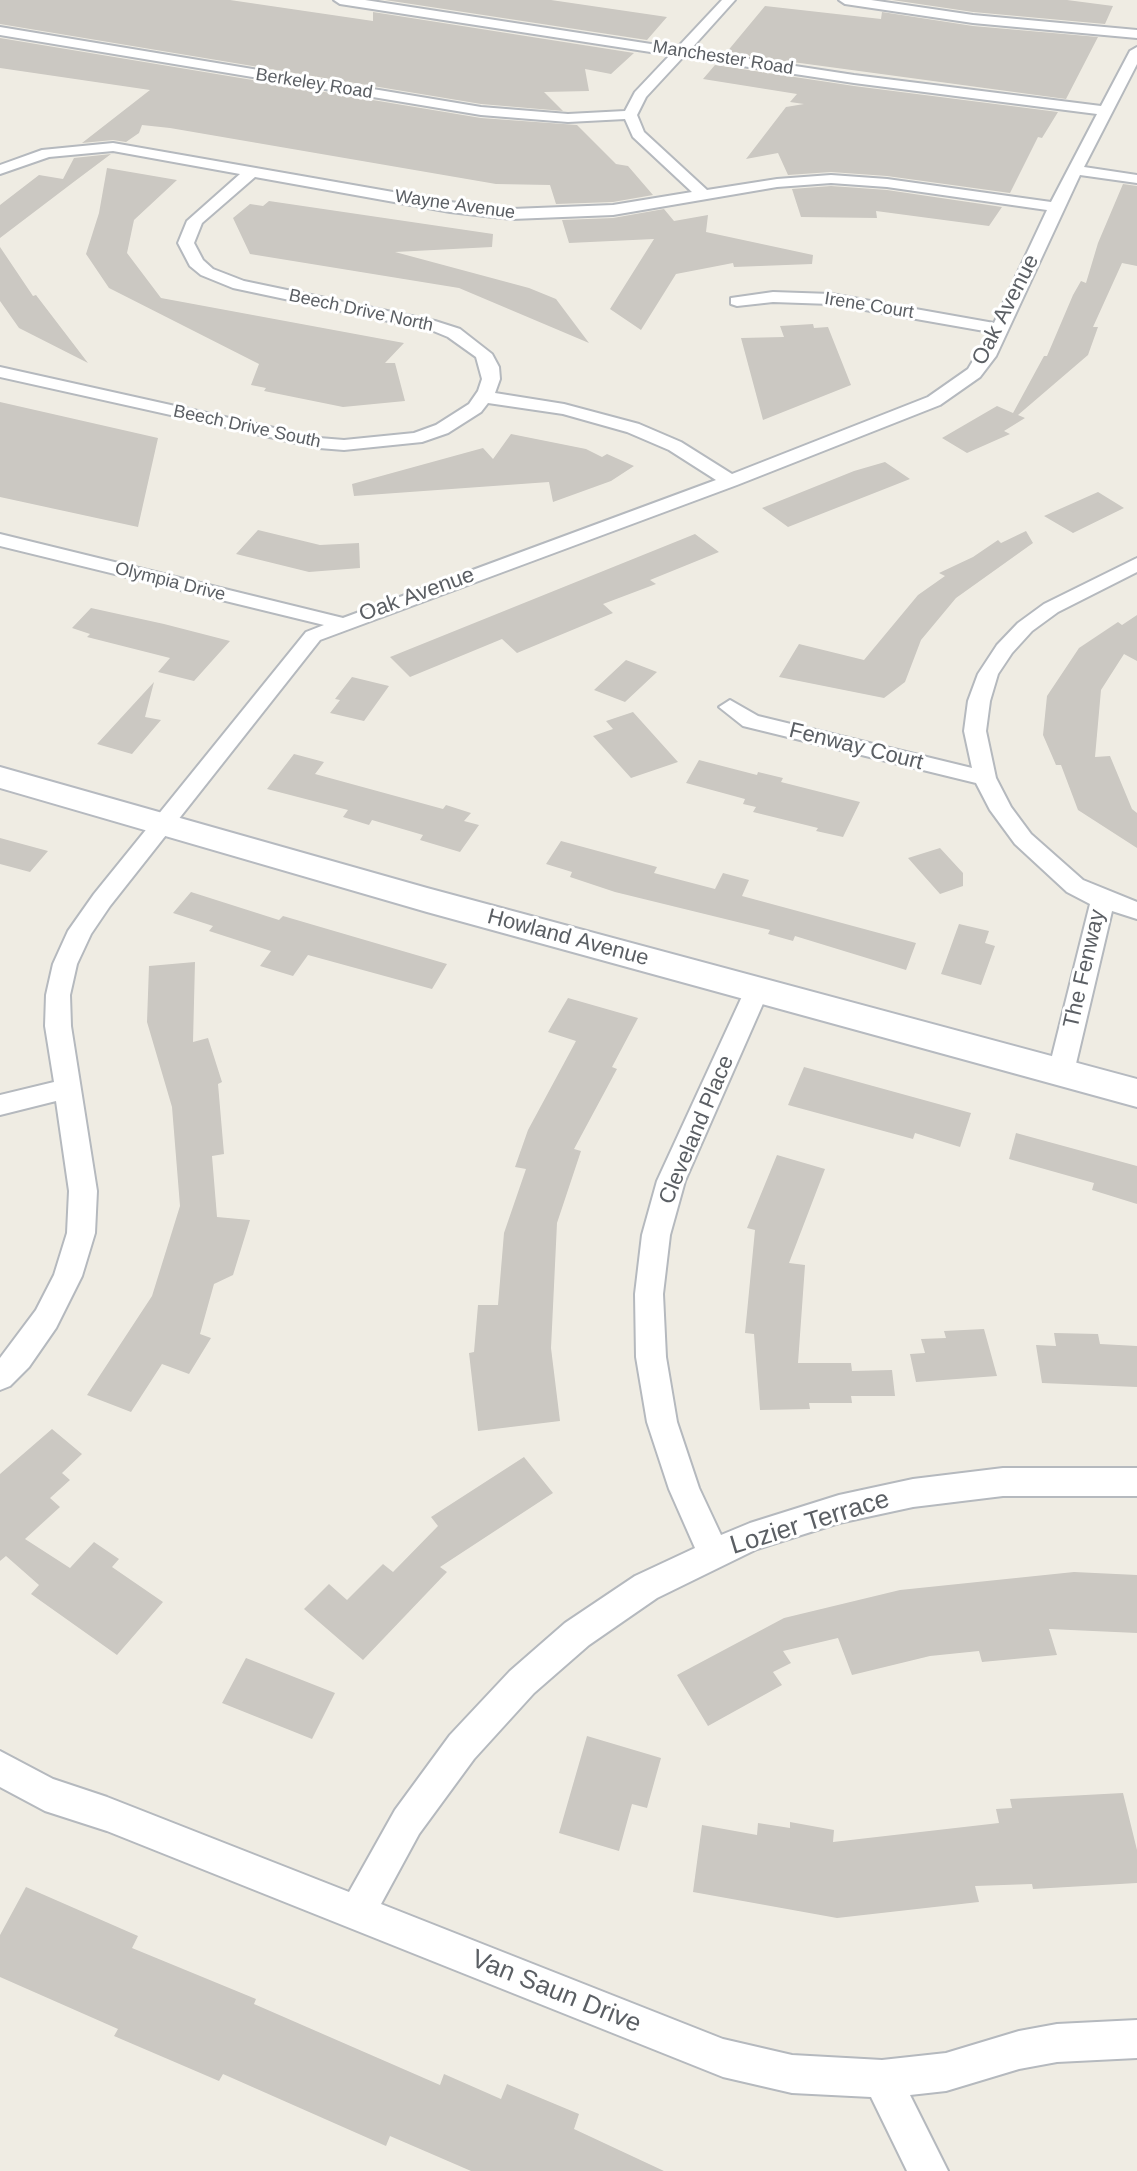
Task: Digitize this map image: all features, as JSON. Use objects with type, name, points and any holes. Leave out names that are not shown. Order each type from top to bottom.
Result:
[{"type":"street","name":"Manchester Road","points":[[340,0],[960,94],[1107,111]]},
{"type":"street","points":[[704,195],[638,134],[630,115],[640,95],[729,0]]},
{"type":"street","points":[[845,0],[973,19],[1137,34]]},
{"type":"street","name":"Berkeley Road","points":[[0,31],[481,111],[553,118],[630,115]]},
{"type":"street","name":"Oak Avenue","points":[[0,1377],[19,1358],[46,1319],[68,1276],[81,1233],[83,1191],[58,1026],[58,995],[65,964],[80,931],[313,636],[340,623],[730,481],[934,401],[974,373],[987,356],[1057,207],[1137,51]]},
{"type":"street","name":"Wayne Avenue","points":[[0,170],[47,153],[113,147],[450,207],[512,214],[613,210],[791,182],[859,180],[1057,207]]},
{"type":"street","points":[[1078,170],[1137,179]]},
{"type":"street","name":"Beech Drive North","points":[[253,171],[195,221],[188,232],[186,243],[196,263],[207,272],[239,285],[435,326],[454,333],[477,348],[490,367],[491,379],[484,397]]},
{"type":"street","name":"Irene Court","points":[[737,301],[773,297],[831,299],[1000,329]]},
{"type":"street","name":"Beech Drive South","points":[[0,372],[319,443],[344,445],[392,443],[442,429],[461,418],[484,397]]},
{"type":"street","points":[[484,397],[564,409],[633,428],[675,446],[730,481]]},
{"type":"street","name":"Olympia Drive","points":[[0,540],[340,623]]},
{"type":"street","name":"The Fenway","points":[[1061,1072],[1103,900],[1051,867],[1023,839],[1001,810],[985,778],[975,731],[979,701],[988,674],[1004,649],[1025,627],[1051,608],[1137,564]]},
{"type":"street","name":"Fenway Court","points":[[730,707],[751,721],[985,778]]},
{"type":"street","name":"Howland Avenue","points":[[0,777],[427,900],[1137,1093]]},
{"type":"street","points":[[1103,900],[1137,911]]},
{"type":"street","name":"Cleveland Place","points":[[713,1552],[684,1489],[662,1422],[651,1357],[649,1294],[656,1235],[671,1181],[757,990]]},
{"type":"street","points":[[0,1105],[67,1089]]},
{"type":"street","name":"Lozier Terrace","points":[[356,1914],[407,1822],[462,1747],[522,1682],[577,1634],[646,1587],[713,1552],[750,1537],[839,1509],[913,1493],[1003,1482],[1137,1482]]},
{"type":"street","name":"Van Saun Drive","points":[[0,1768],[45,1794],[107,1814],[723,2058],[792,2074],[882,2079],[946,2072],[1019,2050],[1057,2043],[1137,2039]]},
{"type":"street","points":[[882,2079],[928,2171]]},
{"type":"building","points":[[0,0],[230,0],[373,21],[373,12],[634,53],[611,74],[585,69],[589,91],[544,92],[563,111],[481,104],[0,24]]},
{"type":"building","points":[[385,0],[551,0],[667,17],[647,40]]},
{"type":"building","points":[[892,0],[1067,0],[1113,6],[1105,24],[973,12]]},
{"type":"building","points":[[765,6],[881,19],[882,12],[973,26],[1098,37],[1066,99],[726,53]]},
{"type":"building","points":[[0,38],[481,118],[577,125],[616,164],[628,166],[653,195],[613,202],[556,204],[550,185],[496,184],[142,125],[139,133],[126,142],[82,143],[150,90],[0,68]]},
{"type":"building","points":[[715,65],[1058,112],[1042,138],[1038,137],[1010,193],[887,176],[831,172],[788,175],[778,153],[746,159],[786,107],[804,104],[790,102],[797,94],[703,79]]},
{"type":"building","points":[[111,154],[0,238],[0,205],[39,175],[63,179],[74,158]]},
{"type":"building","points":[[107,168],[177,180],[134,220],[127,253],[161,298],[404,343],[385,363],[395,363],[405,401],[343,407],[264,391],[266,388],[251,385],[259,364],[109,288],[86,254],[99,213]]},
{"type":"building","points":[[1123,184],[1137,186],[1137,266],[1122,263],[1093,327],[1098,327],[1088,355],[1018,415],[1025,418],[1004,431],[1010,434],[967,453],[942,438],[997,406],[1013,413],[1044,356],[1047,356],[1073,295],[1081,281],[1086,283],[1098,243]]},
{"type":"building","points":[[831,186],[887,190],[1002,207],[989,226],[876,211],[877,218],[801,217],[792,189]]},
{"type":"building","points":[[269,201],[493,234],[492,247],[395,252],[529,288],[556,299],[589,343],[459,288],[250,254],[233,218],[250,204],[263,206]]},
{"type":"building","points":[[664,209],[674,221],[708,215],[706,232],[813,255],[812,264],[734,267],[733,263],[676,274],[641,330],[610,309],[654,239],[569,243],[562,220],[613,218]]},
{"type":"building","points":[[0,247],[33,296],[36,295],[88,363],[19,328],[0,301]]},
{"type":"building","points":[[813,324],[814,328],[828,327],[851,385],[763,420],[741,338],[784,337],[780,326]]},
{"type":"building","points":[[0,402],[158,438],[138,527],[0,497]]},
{"type":"building","points":[[511,434],[586,449],[602,457],[607,454],[634,466],[611,481],[553,502],[549,482],[354,496],[352,484],[483,448],[493,459]]},
{"type":"building","points":[[885,462],[910,479],[788,527],[762,508],[854,471]]},
{"type":"building","points":[[1098,492],[1124,508],[1073,533],[1044,516]]},
{"type":"building","points":[[258,530],[320,545],[359,543],[360,568],[309,572],[236,554]]},
{"type":"building","points":[[1026,531],[1033,543],[956,598],[921,640],[905,682],[884,698],[779,677],[799,644],[864,660],[918,595],[945,576],[939,573],[973,557],[998,540],[1001,543]]},
{"type":"building","points":[[695,534],[719,552],[650,580],[656,584],[603,604],[613,613],[517,653],[502,639],[410,677],[390,657]]},
{"type":"building","points":[[91,608],[230,641],[194,681],[158,672],[170,658],[87,637],[90,634],[72,628]]},
{"type":"building","points":[[1137,615],[1137,661],[1124,654],[1101,690],[1095,757],[1110,756],[1132,809],[1137,813],[1137,848],[1078,810],[1061,765],[1056,765],[1043,735],[1047,696],[1079,648],[1118,622],[1122,625]]},
{"type":"building","points":[[626,660],[657,672],[625,702],[594,690]]},
{"type":"building","points":[[352,677],[389,686],[364,721],[330,713],[340,700],[335,699]]},
{"type":"building","points":[[154,682],[145,717],[161,720],[132,754],[97,744]]},
{"type":"building","points":[[633,712],[678,762],[631,778],[593,736],[613,729],[606,721]]},
{"type":"building","points":[[294,754],[324,762],[315,774],[443,809],[446,805],[471,813],[464,821],[479,825],[460,852],[420,840],[423,835],[372,820],[369,825],[343,817],[348,810],[267,789]]},
{"type":"building","points":[[699,760],[757,775],[758,772],[783,778],[781,782],[860,802],[843,837],[816,831],[818,828],[753,812],[756,807],[743,804],[745,799],[686,783]]},
{"type":"building","points":[[0,838],[48,851],[30,872],[0,864]]},
{"type":"building","points":[[561,841],[657,867],[654,873],[715,889],[723,873],[749,880],[742,896],[916,943],[906,970],[795,936],[793,941],[768,934],[770,930],[615,892],[570,877],[572,872],[546,864]]},
{"type":"building","points":[[940,848],[963,873],[963,886],[940,894],[908,858]]},
{"type":"building","points":[[191,892],[279,920],[283,916],[447,964],[432,989],[308,955],[293,976],[260,966],[271,951],[209,931],[213,926],[173,913]]},
{"type":"building","points":[[959,924],[989,931],[985,943],[995,946],[981,985],[941,974]]},
{"type":"building","points":[[195,962],[193,1042],[208,1038],[222,1082],[218,1084],[224,1154],[212,1156],[217,1217],[250,1220],[233,1275],[214,1284],[200,1334],[211,1338],[189,1374],[162,1364],[131,1412],[87,1395],[152,1296],[180,1206],[172,1107],[147,1022],[149,966]]},
{"type":"building","points":[[568,998],[638,1018],[612,1067],[617,1069],[574,1149],[581,1151],[557,1223],[551,1348],[560,1421],[478,1431],[469,1353],[474,1352],[478,1305],[498,1305],[504,1233],[526,1169],[515,1167],[528,1130],[576,1041],[548,1032]]},
{"type":"building","points":[[804,1067],[971,1113],[960,1147],[915,1133],[913,1139],[788,1105]]},
{"type":"building","points":[[1016,1133],[1137,1166],[1137,1204],[1092,1190],[1094,1183],[1009,1159]]},
{"type":"building","points":[[777,1155],[825,1169],[789,1263],[805,1265],[798,1363],[851,1363],[852,1371],[892,1370],[895,1396],[851,1396],[852,1403],[809,1403],[810,1409],[760,1410],[754,1334],[745,1333],[755,1230],[747,1228]]},
{"type":"building","points":[[984,1329],[997,1376],[916,1382],[910,1354],[925,1353],[921,1339],[946,1338],[944,1331]]},
{"type":"building","points":[[1054,1333],[1098,1334],[1100,1344],[1137,1346],[1137,1387],[1042,1383],[1036,1345],[1056,1346]]},
{"type":"building","points":[[52,1429],[82,1454],[62,1473],[70,1480],[50,1498],[60,1507],[25,1539],[70,1568],[94,1542],[119,1559],[112,1567],[163,1602],[117,1655],[31,1594],[39,1585],[6,1556],[0,1561],[0,1474]]},
{"type":"building","points":[[524,1457],[553,1493],[440,1567],[447,1572],[363,1660],[304,1609],[329,1584],[347,1600],[383,1564],[393,1572],[438,1526],[431,1517]]},
{"type":"building","points":[[1074,1572],[1137,1575],[1137,1633],[1049,1629],[1057,1655],[982,1662],[979,1651],[930,1656],[852,1675],[838,1638],[783,1651],[791,1663],[773,1672],[782,1685],[708,1726],[677,1675],[784,1618],[900,1590]]},
{"type":"building","points":[[246,1658],[335,1693],[312,1739],[222,1703]]},
{"type":"building","points":[[587,1736],[661,1758],[647,1808],[632,1804],[619,1851],[559,1833]]},
{"type":"building","points":[[1123,1793],[1137,1850],[1137,1883],[1033,1889],[1032,1884],[975,1886],[979,1902],[837,1918],[693,1892],[702,1825],[757,1835],[758,1823],[790,1828],[790,1822],[834,1830],[833,1842],[999,1823],[996,1809],[1012,1808],[1010,1799]]},
{"type":"building","points":[[26,1887],[138,1936],[132,1948],[256,1999],[254,2004],[440,2085],[444,2074],[501,2099],[507,2084],[579,2114],[574,2129],[664,2171],[471,2171],[390,2136],[386,2146],[223,2074],[219,2081],[114,2036],[118,2029],[0,1977],[0,1935]]}]
